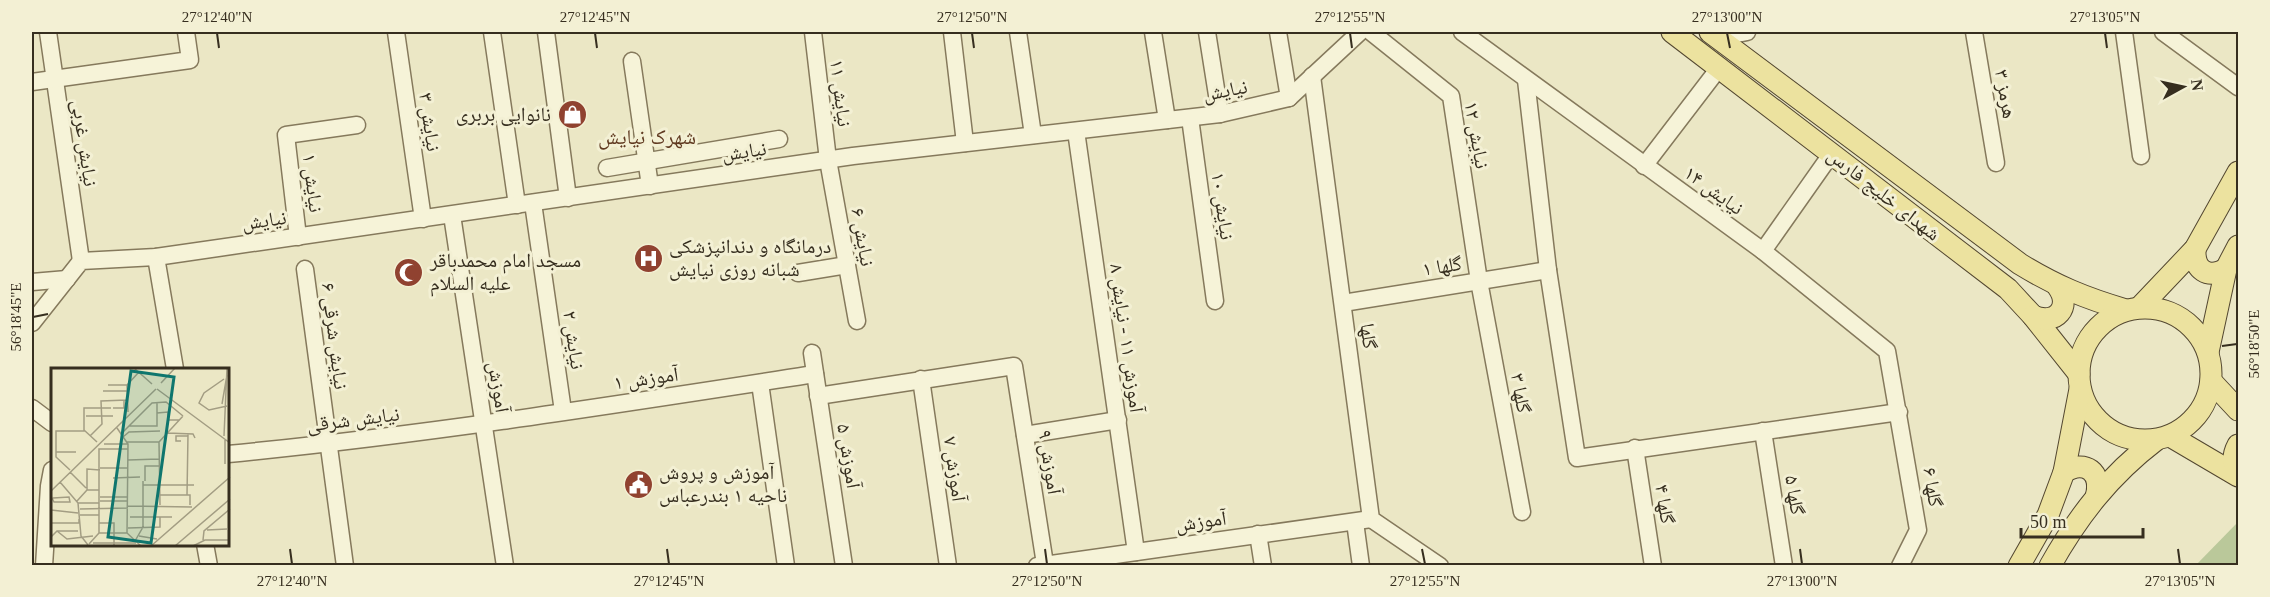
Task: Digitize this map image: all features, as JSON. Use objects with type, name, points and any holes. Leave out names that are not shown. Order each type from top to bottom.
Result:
[{"type":"main road","name":"شهدای خلیج فارس","points":[[1672,32],[2008,289],[2033,316],[2079,381]]},
{"type":"main road","name":"شهدای خلیج فارس","points":[[1714,35],[2020,264],[2058,287],[2091,300],[2133,308]]},
{"type":"main road","points":[[2019,566],[2048,515],[2064,472],[2079,381],[2080,360],[2092,334],[2101,323],[2133,308],[2194,249],[2238,172]]},
{"type":"main road","points":[[2050,566],[2069,532],[2127,462],[2193,420],[2208,395],[2211,381],[2208,352],[2226,269],[2238,246]]},
{"type":"main road","points":[[2194,249],[2194,259],[2199,268],[2207,273],[2217,274],[2226,269]]},
{"type":"main road","points":[[2033,316],[2041,320],[2049,320],[2062,310],[2063,294],[2058,287]]},
{"type":"main road","points":[[2133,308],[2169,311],[2182,318],[2193,327],[2208,352]]},
{"type":"main road","points":[[2079,381],[2092,414],[2114,433],[2142,440],[2163,438],[2238,476]]},
{"type":"main road","points":[[2211,381],[2238,410]]},
{"type":"main road","points":[[2238,445],[2234,453],[2234,466],[2238,476]]},
{"type":"main road","points":[[2064,472],[2072,467],[2082,466],[2091,470],[2097,478],[2099,487],[2096,497]]},
{"type":"street","name":"نیایش غربی","points":[[48,32],[81,261]]},
{"type":"street","points":[[32,82],[190,60],[186,32]]},
{"type":"street","name":"نیایش ۳","points":[[396,32],[423,219]]},
{"type":"street","name":"نیایش ۲","points":[[492,32],[563,411]]},
{"type":"street","points":[[546,32],[568,198]]},
{"type":"street","name":"نیایش ۱۱","points":[[813,32],[828,160]]},
{"type":"street","points":[[952,32],[965,143]]},
{"type":"street","points":[[1018,32],[1033,135]]},
{"type":"street","points":[[1153,32],[1167,120]]},
{"type":"street","points":[[1207,32],[1220,114]]},
{"type":"street","points":[[1278,32],[1289,98]]},
{"type":"street","points":[[1289,98],[1360,32]]},
{"type":"street","name":"نیایش ۱۲","points":[[1371,32],[1450,96],[1479,281]]},
{"type":"street","name":"نیایش ۱۴","points":[[1462,32],[1762,251],[1887,351],[1899,412]]},
{"type":"street","points":[[1714,35],[1747,32]]},
{"type":"street","name":"هرمز ۳","points":[[1974,32],[1996,163]]},
{"type":"street","points":[[2124,32],[2141,156]]},
{"type":"street","points":[[2163,32],[2238,87]]},
{"type":"street","points":[[632,61],[650,186]]},
{"type":"street","points":[[1644,166],[1719,68]]},
{"type":"street","name":"گلها","points":[[1312,76],[1343,303],[1363,520],[1361,566]]},
{"type":"street","points":[[1526,80],[1548,270],[1577,458],[1899,412]]},
{"type":"street","name":"نیایش","points":[[81,261],[156,257],[828,160],[1220,114],[1289,98]]},
{"type":"street","name":"نیایش ۱۰","points":[[1190,118],[1215,301]]},
{"type":"street","name":"نیایش ۱","points":[[298,237],[286,135],[357,125]]},
{"type":"street","name":"آموزش ۱۱ - نیایش ۸","points":[[1076,130],[1136,552]]},
{"type":"street","points":[[607,168],[778,139]]},
{"type":"street","points":[[1762,251],[1832,153]]},
{"type":"street","name":"نیایش ۶","points":[[828,160],[857,321]]},
{"type":"street","name":"آموزش","points":[[452,215],[505,566]]},
{"type":"street","points":[[156,257],[175,368]]},
{"type":"street","points":[[32,323],[81,261]]},
{"type":"street","points":[[798,273],[847,265]]},
{"type":"street","name":"نیایش شرقی ۶","points":[[305,269],[345,566]]},
{"type":"street","name":"گلها ۱","points":[[1343,303],[1548,270]]},
{"type":"street","points":[[32,282],[67,279]]},
{"type":"street","name":"گلها ۳","points":[[1479,281],[1522,512]]},
{"type":"street","name":"آموزش ۵","points":[[812,353],[844,566]]},
{"type":"street","name":"آموزش ۹","points":[[921,379],[1014,366],[1041,565]]},
{"type":"street","name":"آموزش ۱","points":[[484,423],[815,374]]},
{"type":"street","points":[[818,396],[921,379]]},
{"type":"street","name":"آموزش ۷","points":[[921,379],[948,566]]},
{"type":"street","points":[[760,383],[786,566]]},
{"type":"street","points":[[32,408],[51,422]]},
{"type":"street","name":"گلها ۶","points":[[1899,412],[1918,530],[1900,566]]},
{"type":"street","points":[[1025,435],[1118,420]]},
{"type":"street","name":"نیایش شرقی","points":[[230,454],[328,444],[484,423]]},
{"type":"street","name":"گلها ۵","points":[[1763,431],[1784,566]]},
{"type":"street","name":"گلها ۴","points":[[1635,448],[1653,566]]},
{"type":"street","points":[[44,566],[51,475]]},
{"type":"street","points":[[1363,520],[1440,566]]},
{"type":"street","name":"آموزش","points":[[1041,565],[1363,520]]},
{"type":"street","points":[[1258,534],[1263,566]]},
{"type":"street","points":[[205,546],[209,566]]},
{"type":"green space","points":[[2238,522],[2238,565],[2196,565]]},
{"type":"place","name":"نانوایی بربری","points":[[572,114]]},
{"type":"place","name":"درمانگاه و دندانپزشکی شبانه روزی نیایش","points":[[648,258]]},
{"type":"place","name":"مسجد امام محمدباقر علیه السلام","points":[[409,272]]},
{"type":"place","name":"آموزش و پروش ناحیه ۱ بندرعباس","points":[[638,484]]},
{"type":"district","name":"شهرک نیایش","points":[[647,137]]}]
